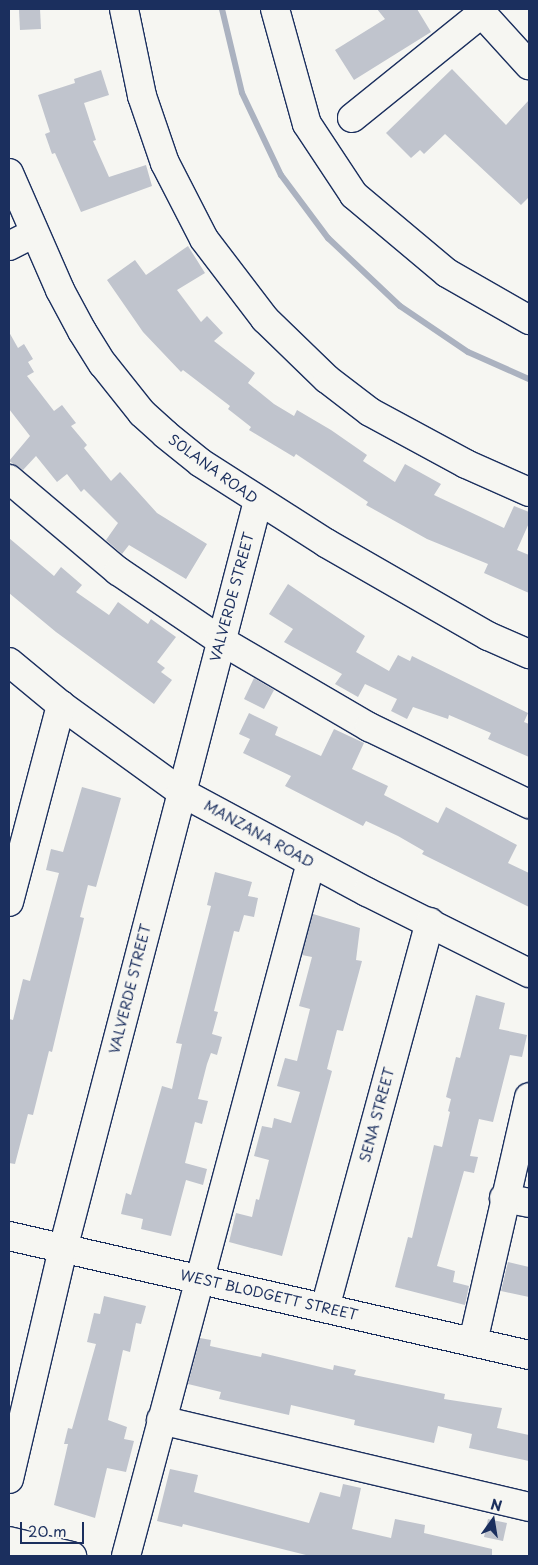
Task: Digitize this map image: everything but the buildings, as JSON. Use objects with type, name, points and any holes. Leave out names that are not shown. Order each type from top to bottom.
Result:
[{"type":"street","points":[[124,9],[142,96],[168,171],[204,239],[265,319],[327,378],[370,412],[466,464],[529,492]]},
{"type":"street","points":[[275,9],[307,124],[354,195],[447,273],[529,320]]},
{"type":"street","points":[[352,118],[480,11],[529,65]]},
{"type":"street","name":"SOLANA ROAD","points":[[9,173],[34,233],[82,331],[103,364],[142,412],[201,463],[258,502],[400,587],[529,654]]},
{"type":"street","points":[[9,246],[34,233]]},
{"type":"street","points":[[9,479],[118,571],[220,640],[369,727],[529,804]]},
{"type":"street","name":"VALVERDE STREET","points":[[9,1479],[63,1248],[220,640],[258,502]]},
{"type":"street","name":"MANZANA ROAD","points":[[9,662],[61,705],[181,792],[311,862],[529,973]]},
{"type":"street","points":[[9,902],[61,705]]},
{"type":"street","points":[[126,1556],[311,862]]},
{"type":"street","name":"SENA STREET","points":[[325,1308],[430,922]]},
{"type":"street","points":[[473,1342],[517,1200],[529,1097]]},
{"type":"street","name":"WEST BLODGETT STREET","points":[[9,1236],[529,1355]]},
{"type":"street","points":[[161,1420],[529,1507]]},
{"type":"street","points":[[9,1541],[72,1556]]},
{"type":"waterway","points":[[222,9],[242,93],[281,175],[328,238],[400,306],[468,352],[529,379]]}]
